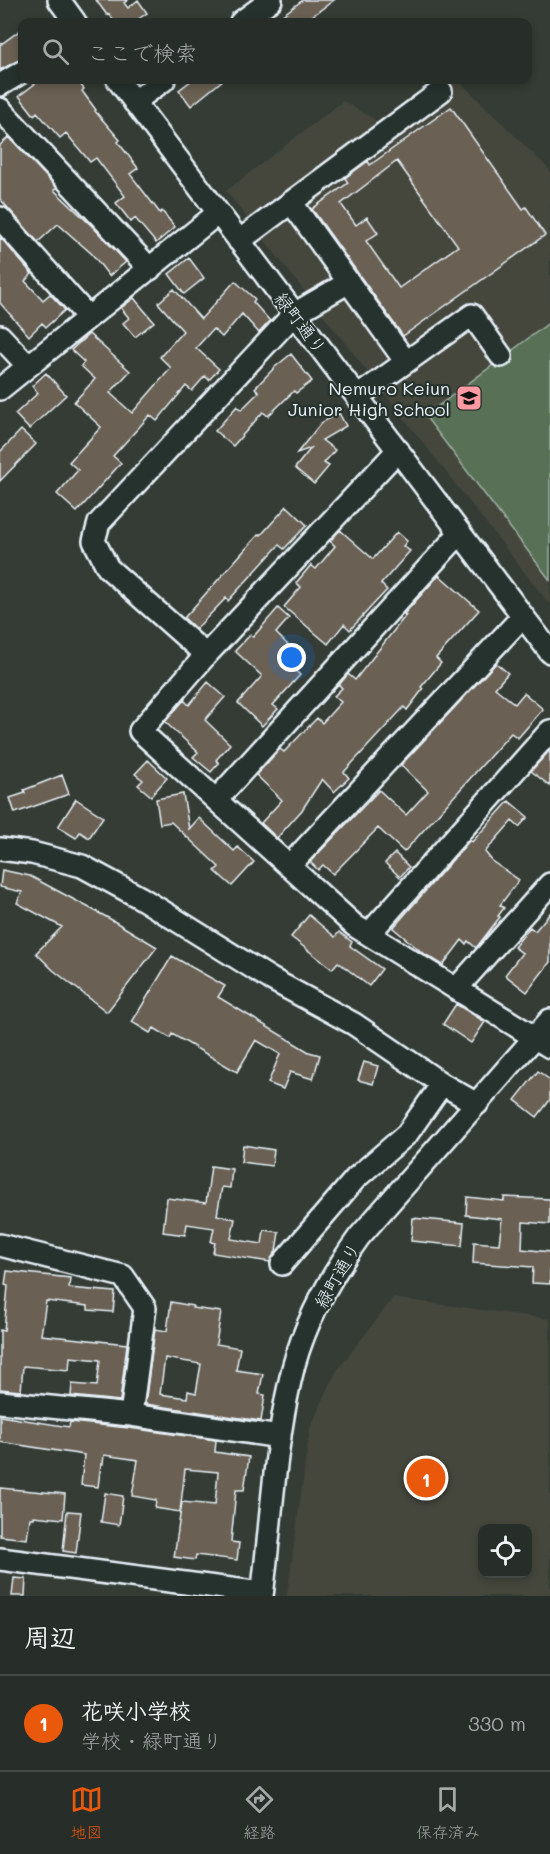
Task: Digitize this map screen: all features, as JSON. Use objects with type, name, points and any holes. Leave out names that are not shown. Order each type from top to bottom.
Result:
[{"type":"street","points":[[59,0],[72,18]]},
{"type":"street","points":[[246,18],[271,0]]},
{"type":"street","points":[[0,85],[18,74]]},
{"type":"street","name":"緑町通り","points":[[121,84],[550,652]]},
{"type":"street","points":[[134,102],[159,84]]},
{"type":"street","points":[[239,241],[441,91]]},
{"type":"street","points":[[0,109],[150,269]]},
{"type":"street","points":[[291,202],[406,362]]},
{"type":"street","points":[[0,389],[218,213]]},
{"type":"street","points":[[0,218],[88,317]]},
{"type":"street","points":[[206,655],[108,568],[94,541],[99,523],[294,314],[349,282]]},
{"type":"street","points":[[357,397],[472,315],[501,356]]},
{"type":"street","points":[[0,336],[28,366]]},
{"type":"street","points":[[398,450],[206,655],[140,731],[355,926],[542,1042]]},
{"type":"street","points":[[216,800],[460,533]]},
{"type":"street","points":[[289,866],[523,616]]},
{"type":"street","points":[[369,934],[550,731]]},
{"type":"street","points":[[0,849],[32,853],[82,866],[141,898],[271,979],[354,1024],[442,1084],[477,1104]]},
{"type":"street","points":[[456,989],[550,884]]},
{"type":"street","name":"緑町通り","points":[[262,1595],[280,1437],[290,1381],[300,1346],[325,1290],[339,1264],[359,1237],[477,1104],[542,1042],[550,1020]]},
{"type":"street","points":[[282,1264],[356,1178],[408,1134],[442,1084]]},
{"type":"street","points":[[0,1245],[123,1276],[144,1308],[130,1415]]},
{"type":"street","points":[[0,1402],[130,1415],[280,1437]]},
{"type":"street","points":[[0,1558],[262,1595]]},
{"type":"shaded area","name":"Nemuro Keiun Junior High School","points":[[429,84],[462,84],[550,170],[550,605],[226,191],[343,101],[377,121]]},
{"type":"shaded area","points":[[393,1298],[550,1319],[550,1596],[287,1596],[310,1428],[336,1372]]},
{"type":"green space","points":[[550,322],[550,580],[425,416]]},
{"type":"building","points":[[96,0],[128,0],[124,3],[128,8],[138,0],[147,13],[140,18],[112,18],[109,14],[107,15]]},
{"type":"building","points":[[303,0],[334,0],[309,18],[278,18]]},
{"type":"building","points":[[18,32],[18,61],[0,70],[0,45]]},
{"type":"building","points":[[35,84],[80,84],[95,111],[120,140],[118,142],[138,168],[130,174],[160,213],[162,211],[175,227],[156,243],[135,218],[131,222],[116,203],[125,196],[96,158],[90,162],[66,133],[60,138],[37,112],[34,115],[19,96]]},
{"type":"building","points":[[187,84],[218,84],[191,106],[179,90]]},
{"type":"building","points":[[451,107],[523,209],[526,207],[545,235],[403,336],[312,209],[348,183],[345,178],[368,161],[370,165]],"holes":[[[397,161],[458,246],[399,288],[366,241],[378,233],[367,217],[356,225],[341,204]]]},
{"type":"building","points":[[9,137],[57,188],[54,190],[126,262],[109,276],[92,254],[58,224],[38,242],[0,199],[0,145]]},
{"type":"building","points":[[0,237],[32,274],[25,281],[43,300],[50,294],[65,310],[46,327],[42,323],[29,336],[0,303]]},
{"type":"building","points":[[189,258],[204,278],[184,294],[169,274]]},
{"type":"building","points":[[235,281],[255,299],[253,302],[270,321],[259,333],[242,314],[222,337],[213,329],[196,348],[219,369],[209,380],[205,376],[192,391],[186,386],[157,421],[150,415],[113,456],[121,463],[77,512],[57,494],[78,470],[69,462],[101,427],[74,402],[95,379],[81,366],[84,362],[71,350],[89,334],[130,371],[110,393],[132,413],[171,368],[160,357],[183,331],[158,303],[174,289],[201,319]]},
{"type":"building","points":[[134,298],[154,322],[135,337],[123,323],[129,318],[121,308]]},
{"type":"building","points":[[291,354],[312,381],[296,393],[294,391],[268,416],[263,412],[233,446],[215,431],[237,406],[241,410],[259,392],[255,388]]},
{"type":"building","points":[[46,373],[66,395],[29,429],[15,414],[38,393],[32,386]]},
{"type":"building","points":[[339,413],[346,426],[322,440],[335,450],[324,463],[329,466],[314,484],[295,468],[311,448],[297,453],[321,423]]},
{"type":"building","points":[[21,430],[36,444],[0,481],[0,452]]},
{"type":"building","points":[[287,506],[307,525],[284,549],[279,545],[228,601],[226,598],[196,629],[184,618]]},
{"type":"building","points":[[340,530],[373,559],[397,532],[407,541],[403,546],[410,551],[381,584],[387,590],[350,630],[344,624],[328,644],[284,607],[301,587],[296,583],[311,565],[316,569],[335,546],[330,541]]},
{"type":"building","points":[[439,575],[479,610],[436,658],[441,663],[421,687],[423,689],[407,710],[404,707],[344,772],[349,778],[334,792],[322,779],[302,810],[277,838],[261,823],[282,800],[256,775],[280,749],[284,752],[317,718],[322,723],[341,702],[334,696],[342,688],[339,685],[348,674],[355,680],[406,615],[404,614]]},
{"type":"building","points":[[278,608],[289,618],[276,633],[289,646],[284,653],[297,665],[293,668],[300,675],[273,705],[278,709],[262,726],[238,703],[262,676],[235,651],[250,635],[253,637]]},
{"type":"building","points":[[496,663],[508,673],[495,688],[515,704],[524,693],[543,709],[518,738],[511,733],[404,852],[378,828],[333,874],[323,865],[318,870],[310,862],[379,790],[406,815],[428,791],[401,765]]},
{"type":"building","points":[[208,682],[225,697],[205,720],[230,744],[216,760],[219,763],[211,772],[193,757],[198,752],[165,722],[184,700],[189,705]]},
{"type":"building","points":[[550,750],[550,786],[531,771]]},
{"type":"building","points":[[148,760],[167,778],[151,796],[138,785],[143,780],[135,774]]},
{"type":"building","points":[[62,775],[69,794],[15,813],[10,798]]},
{"type":"building","points":[[183,794],[189,829],[199,818],[234,851],[238,847],[254,862],[232,886],[215,871],[219,867],[171,822],[160,824],[156,799]]},
{"type":"building","points":[[76,799],[103,817],[89,838],[80,832],[76,838],[58,827]]},
{"type":"building","points":[[509,801],[528,817],[519,827],[512,821],[485,852],[493,862],[519,880],[500,905],[504,908],[498,916],[500,917],[476,948],[468,941],[466,944],[462,940],[443,965],[423,953],[393,928],[470,840],[472,842]]},
{"type":"building","points":[[395,853],[409,867],[400,877],[385,863]]},
{"type":"building","points":[[2,870],[30,876],[157,947],[107,1012],[53,970],[36,953],[62,927],[17,903],[22,892],[0,887]]},
{"type":"building","points":[[550,913],[550,962],[527,992],[505,975],[522,953],[514,947],[530,927],[535,931]]},
{"type":"building","points":[[309,915],[335,937],[339,932],[352,942],[350,946],[382,969],[369,986],[338,962],[332,969],[291,937]]},
{"type":"building","points":[[172,956],[225,986],[218,997],[309,1052],[320,1055],[313,1079],[290,1072],[283,1089],[268,1083],[280,1054],[256,1040],[237,1072],[172,1034],[170,1038],[154,1028],[150,1033],[132,1022]]},
{"type":"building","points":[[456,1004],[485,1022],[471,1043],[443,1024]]},
{"type":"building","points":[[364,1062],[378,1066],[373,1084],[358,1080]]},
{"type":"building","points":[[538,1071],[550,1080],[550,1100],[537,1117],[515,1100]]},
{"type":"building","points":[[243,1145],[274,1150],[272,1166],[241,1162]]},
{"type":"building","points":[[211,1166],[232,1169],[230,1188],[222,1187],[217,1215],[235,1219],[231,1239],[262,1244],[264,1230],[279,1232],[276,1251],[270,1262],[213,1253],[215,1243],[211,1242],[214,1228],[187,1224],[185,1235],[163,1232],[167,1198],[206,1203]]},
{"type":"building","points":[[467,1197],[504,1201],[504,1197],[550,1199],[550,1224],[523,1222],[522,1249],[550,1252],[550,1284],[532,1283],[533,1267],[473,1263],[474,1242],[499,1244],[502,1219],[466,1215]]},
{"type":"building","points":[[413,1218],[464,1223],[462,1246],[411,1241]]},
{"type":"building","points":[[7,1271],[70,1278],[69,1288],[115,1292],[113,1312],[88,1310],[88,1306],[46,1301],[41,1335],[127,1344],[120,1401],[71,1396],[72,1384],[97,1386],[100,1360],[70,1357],[69,1370],[23,1366],[21,1391],[0,1389],[0,1330],[4,1331]]},
{"type":"building","points":[[171,1302],[221,1312],[216,1344],[240,1348],[236,1370],[263,1374],[259,1394],[265,1395],[261,1421],[145,1404],[155,1329],[167,1331]],"holes":[[[165,1358],[201,1364],[196,1393],[188,1391],[187,1398],[160,1394]]]},
{"type":"building","points":[[0,1416],[69,1427],[70,1422],[216,1440],[215,1452],[249,1457],[244,1490],[236,1490],[231,1542],[239,1543],[237,1560],[196,1555],[195,1560],[174,1557],[182,1502],[215,1505],[218,1472],[185,1469],[180,1512],[155,1508],[156,1500],[132,1496],[138,1460],[104,1455],[98,1487],[81,1485],[84,1455],[0,1442]]},
{"type":"building","points":[[0,1488],[65,1494],[63,1519],[34,1516],[30,1518],[27,1539],[0,1536]]},
{"type":"building","points":[[105,1493],[123,1496],[119,1525],[101,1522]]},
{"type":"building","points":[[67,1511],[81,1512],[76,1553],[63,1551]]},
{"type":"building","points":[[14,1578],[26,1579],[25,1596],[12,1596]]},
{"type":"place","name":"Nemuro Keiun Junior High School","points":[[469,398]]},
{"type":"place","name":"花咲小学校","points":[[426,1478]]}]
